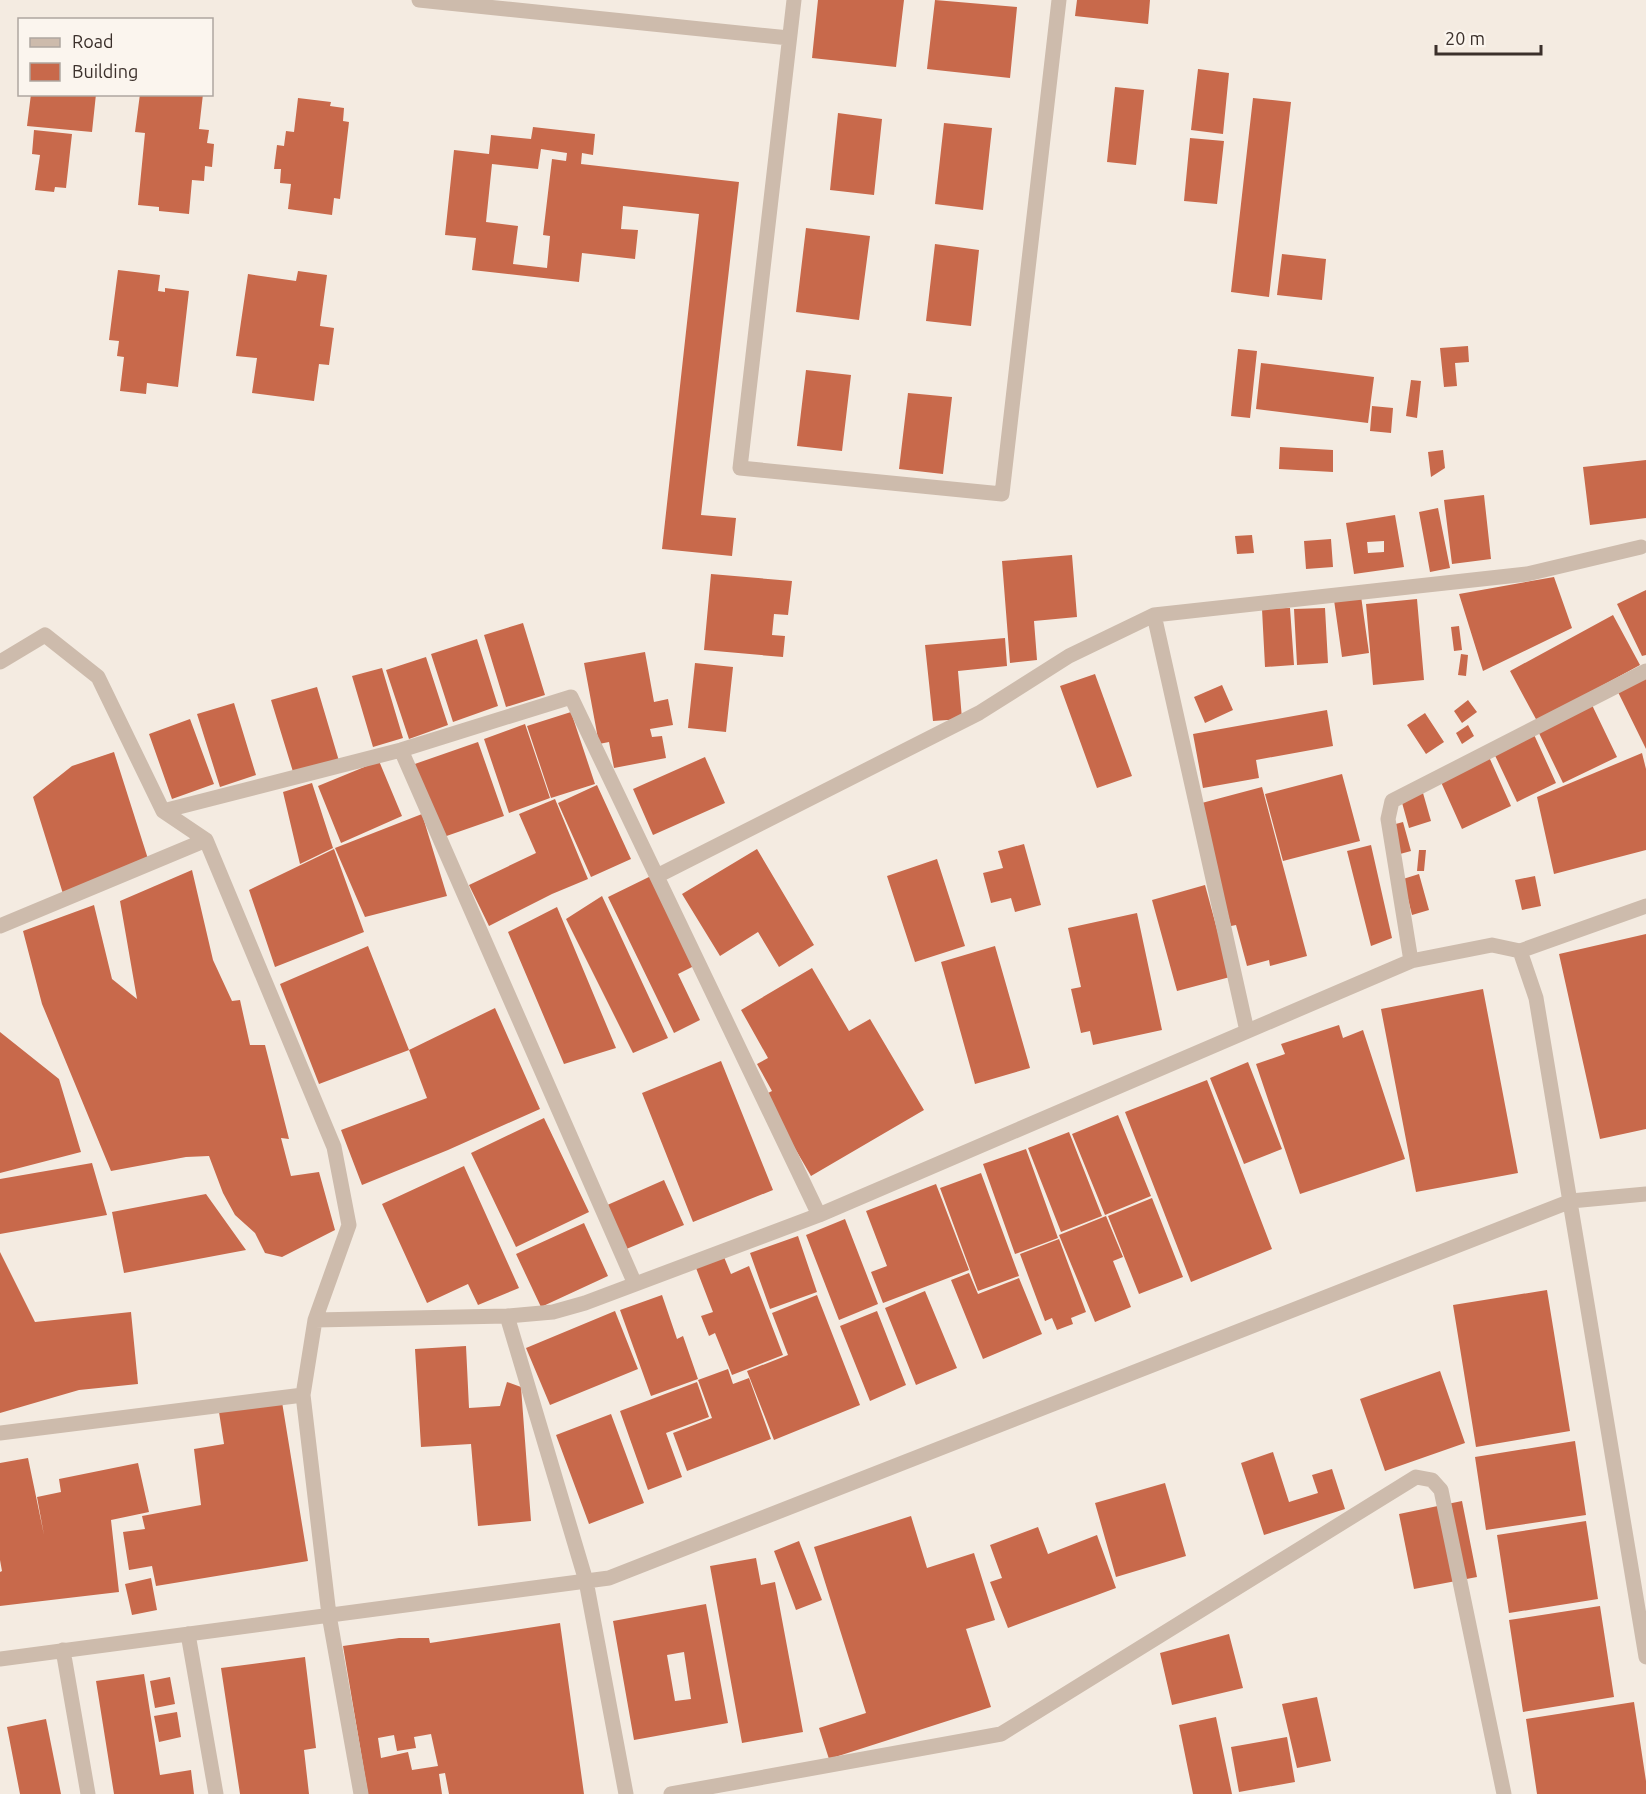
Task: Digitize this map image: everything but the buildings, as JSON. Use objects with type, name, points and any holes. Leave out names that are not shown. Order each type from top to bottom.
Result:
[{"type":"street","points":[[419,0],[557,7],[789,39]]},
{"type":"street","points":[[794,0],[740,468],[1002,494],[1059,0]]},
{"type":"street","points":[[657,876],[980,713],[1069,656],[1154,615],[1527,574],[1641,547]]},
{"type":"street","points":[[1154,615],[1247,1031]]},
{"type":"street","points":[[0,662],[45,635],[98,677],[163,811],[206,840],[334,1147],[349,1225],[315,1320],[303,1395],[329,1615],[361,1794]]},
{"type":"street","points":[[1411,961],[1388,819],[1392,801],[1646,670]]},
{"type":"street","points":[[163,811],[401,750],[571,697],[819,1215]]},
{"type":"street","points":[[401,750],[634,1284]]},
{"type":"street","points":[[0,926],[206,840]]},
{"type":"street","points":[[315,1320],[507,1316],[553,1312],[585,1303],[819,1215],[1411,961],[1492,945],[1520,951],[1646,906]]},
{"type":"street","points":[[1520,951],[1536,998],[1646,1655]]},
{"type":"street","points":[[0,1659],[609,1578],[1571,1201],[1646,1194]]},
{"type":"street","points":[[507,1316],[586,1581],[626,1794]]},
{"type":"street","points":[[0,1433],[303,1395]]},
{"type":"street","points":[[671,1794],[1001,1734],[1416,1478],[1432,1480],[1441,1490],[1504,1794]]},
{"type":"street","points":[[188,1634],[216,1794]]},
{"type":"street","points":[[63,1650],[88,1794]]}]
